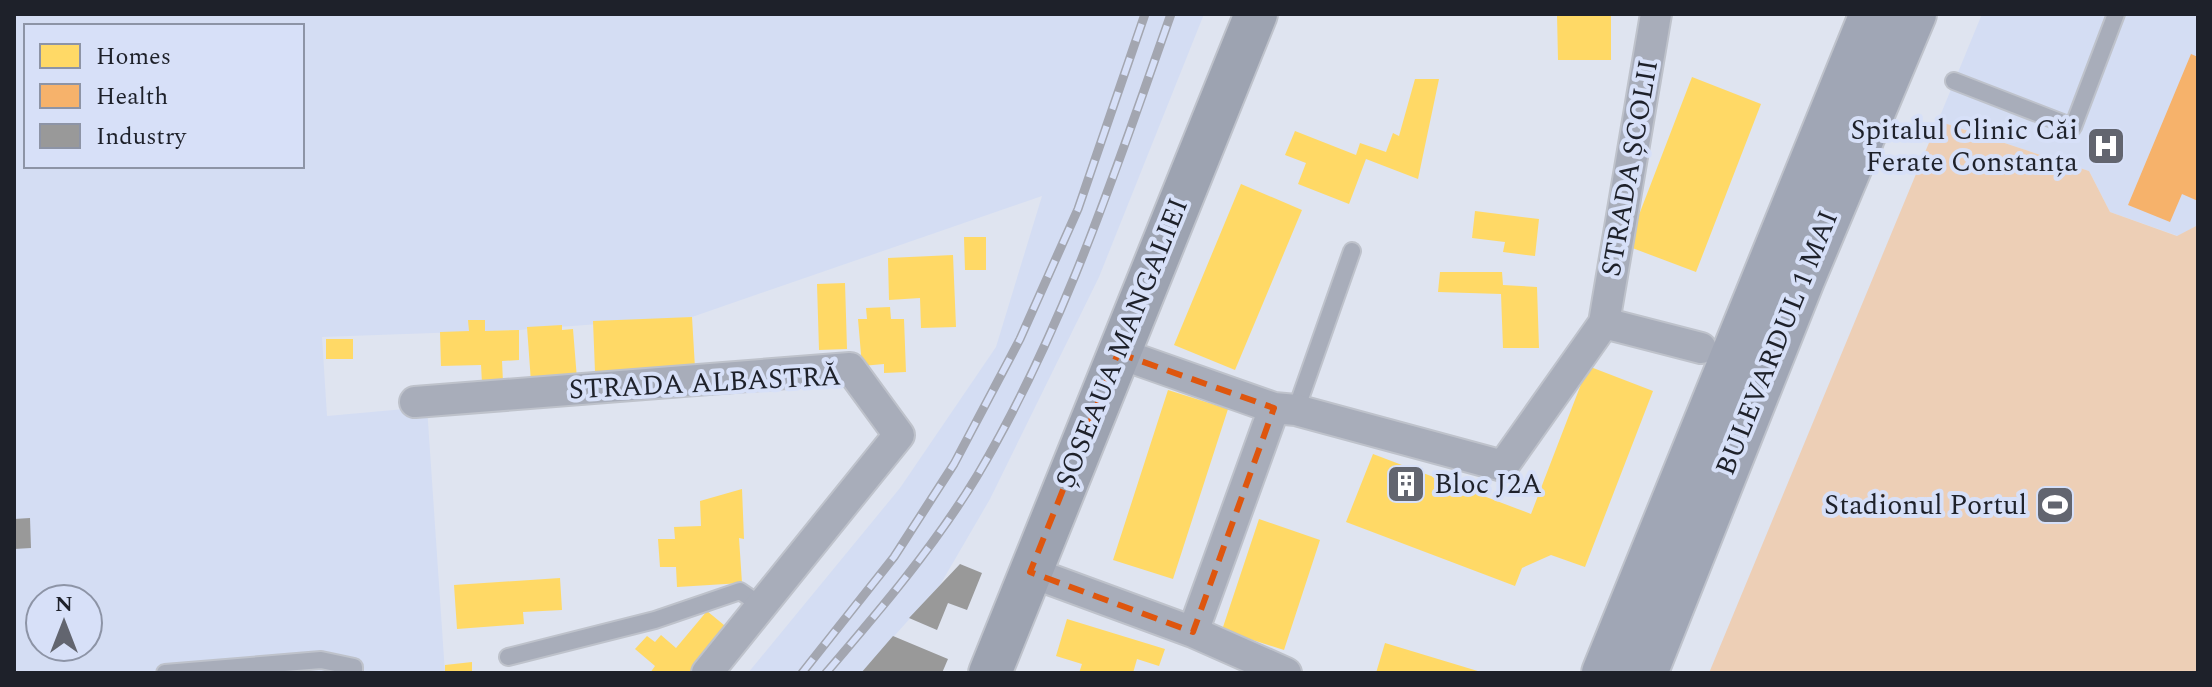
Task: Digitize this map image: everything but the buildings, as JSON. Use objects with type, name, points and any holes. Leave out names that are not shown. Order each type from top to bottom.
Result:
[{"type":"main road","name":"BULEVARDUL 1 MAI","points":[[1604,673],[1872,14]]},
{"type":"main road","name":"BULEVARDUL 1 MAI","points":[[1645,673],[1802,280],[1914,14]]},
{"type":"street","name":"ȘOSEAUA MANGALIEI","points":[[990,673],[1256,14]]},
{"type":"street","name":"STRADA ȘCOLII","points":[[1285,409],[1503,466],[1604,323],[1656,14]]},
{"type":"street","points":[[1604,323],[1669,337],[1701,348]]},
{"type":"street","points":[[1118,353],[1285,409],[1193,632]]},
{"type":"street","name":"STRADA ALBASTRĂ","points":[[415,402],[850,368],[899,435],[707,673]]},
{"type":"street","points":[[1030,572],[1193,632],[1286,673]]},
{"type":"lane","points":[[1954,81],[2073,127],[2116,14]]},
{"type":"lane","points":[[1285,409],[1352,251]]},
{"type":"lane","points":[[508,657],[655,620],[740,591],[762,606]]},
{"type":"lane","points":[[165,673],[321,660],[354,667],[354,673]]},
{"type":"highlighted area","points":[[1118,353],[1274,408],[1193,632],[1030,572]]},
{"type":"shaded area","points":[[14,14],[1204,14],[1099,277],[990,499],[940,585],[861,673],[748,673],[900,488],[996,347],[1042,196],[692,317],[519,330],[322,337],[327,416],[427,407],[445,673],[14,673]]},
{"type":"shaded area","name":"Spitalul Clinic Căi Ferate Constanța","points":[[1982,14],[2198,14],[2198,225],[2178,236],[2110,212],[2089,171],[1938,121]]},
{"type":"shaded area","points":[[1938,121],[2089,171],[2110,212],[2177,236],[2198,225],[2198,673],[1709,673]]},
{"type":"railway","points":[[802,673],[894,557],[954,464],[1020,339],[1078,209],[1145,14]]},
{"type":"railway","points":[[826,673],[925,553],[977,476],[1008,421],[1036,365],[1085,250],[1171,14]]},
{"type":"place","name":"Spitalul Clinic Căi Ferate Constanța","points":[[2106,146]]},
{"type":"place","name":"Bloc J2A","points":[[1406,484]]},
{"type":"place","name":"Stadionul Portul","points":[[2055,505]]}]
